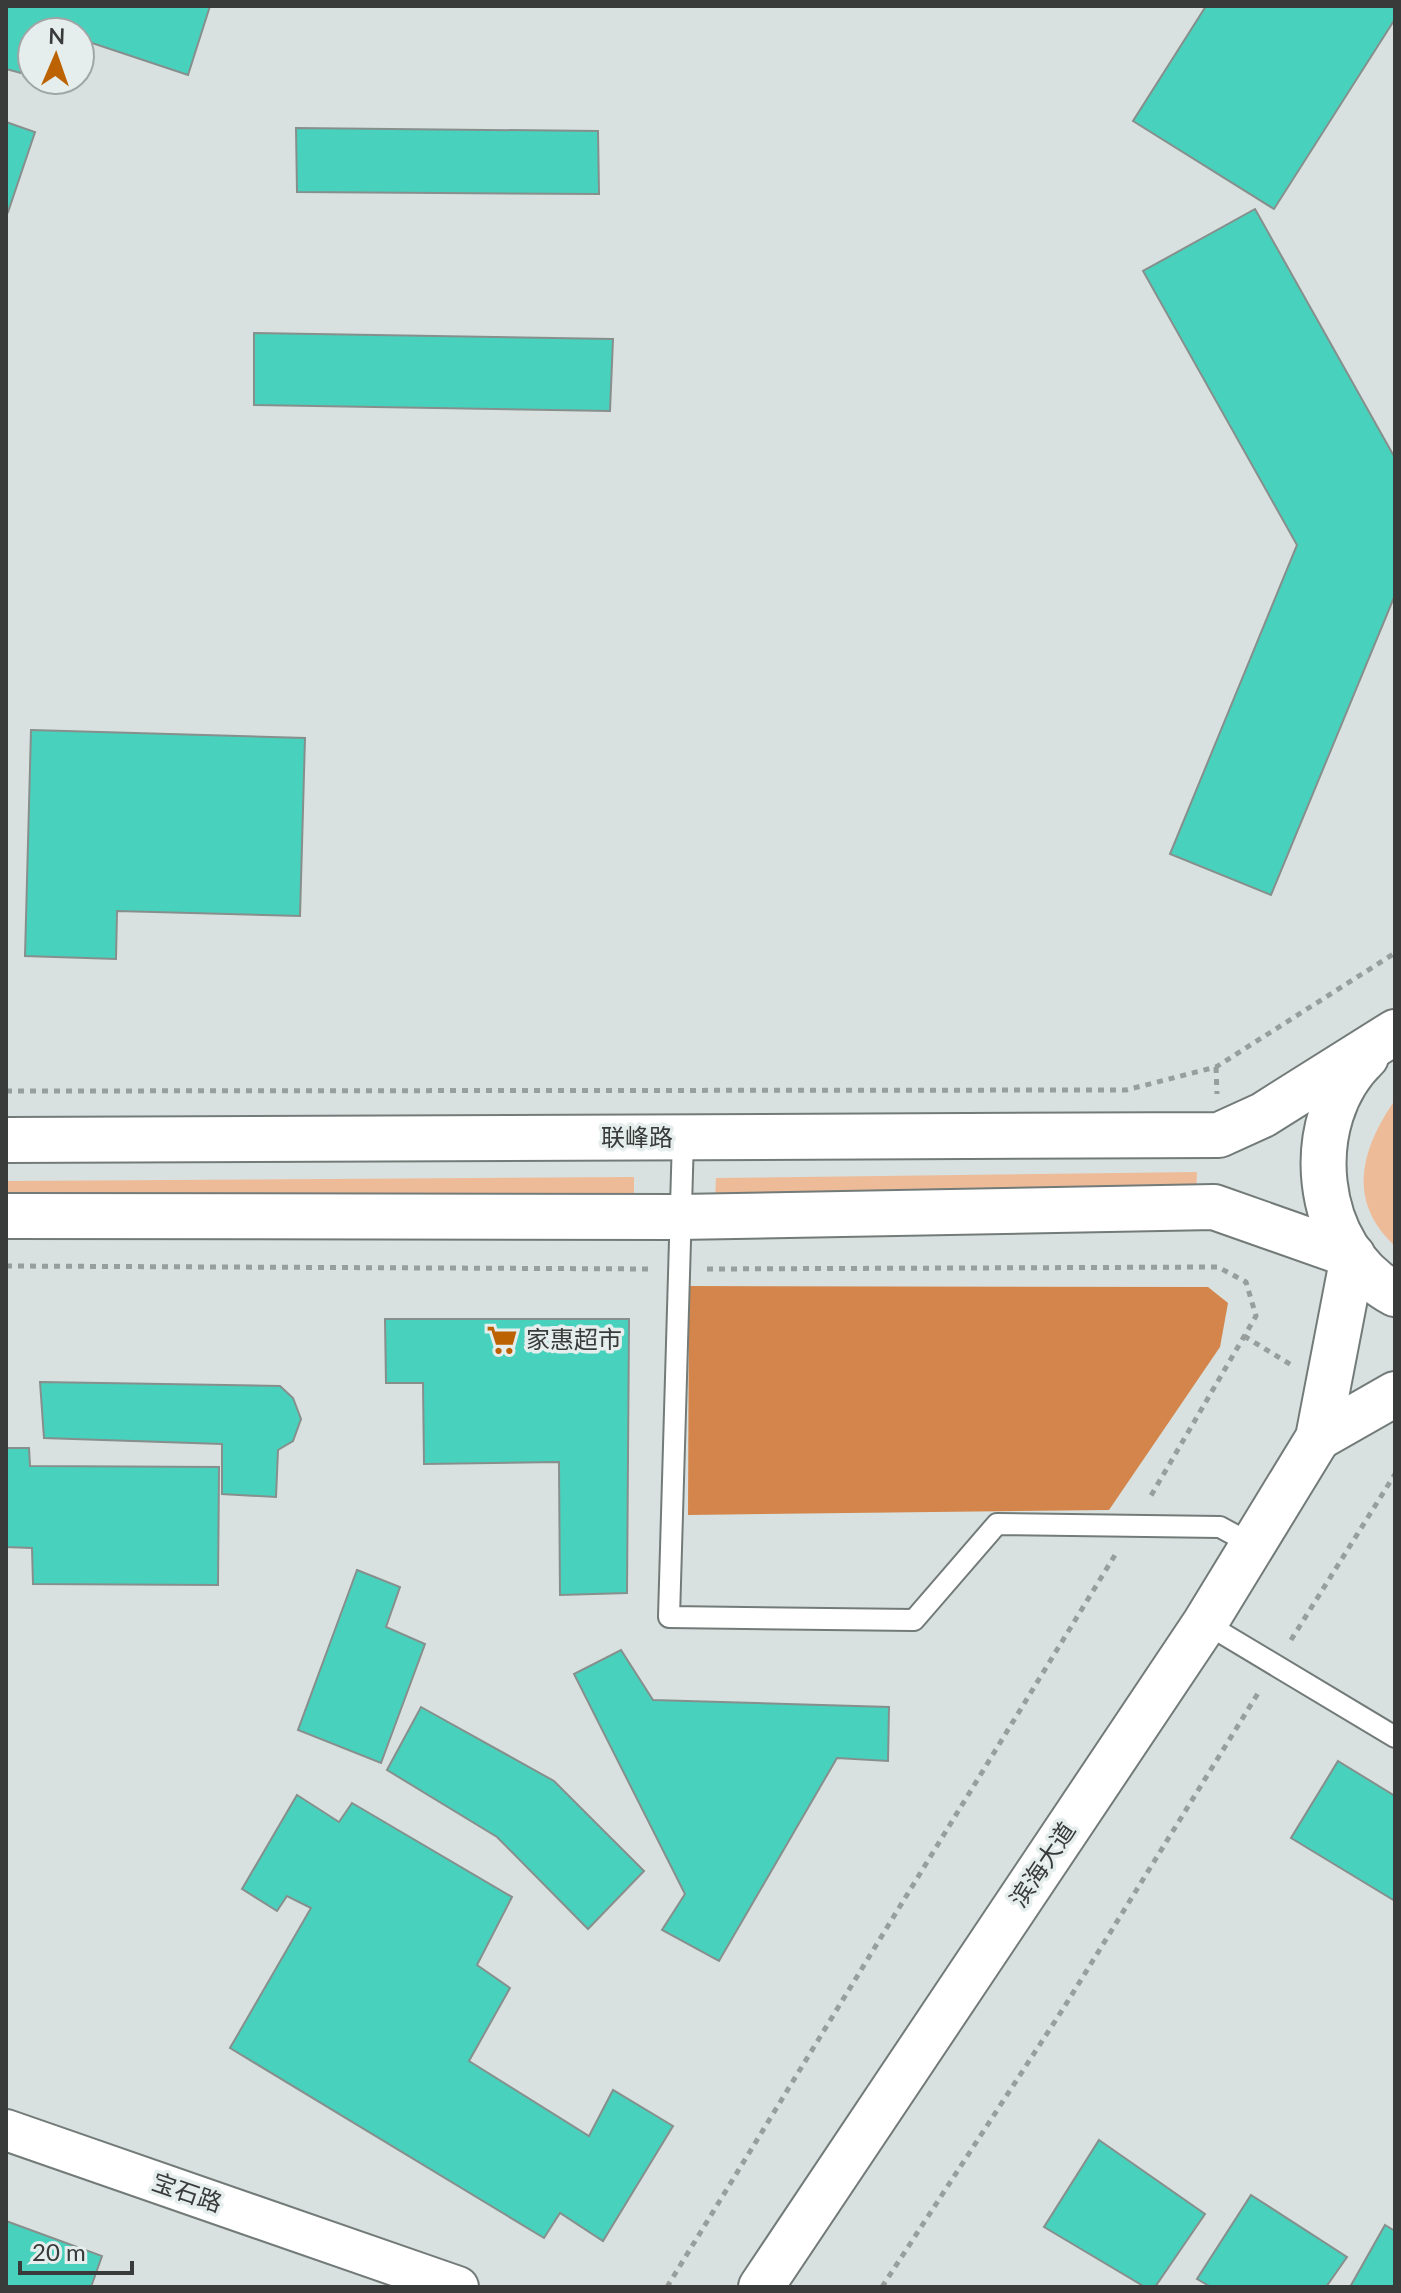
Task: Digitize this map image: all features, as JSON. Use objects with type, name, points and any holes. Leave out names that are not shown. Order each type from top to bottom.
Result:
[{"type":"main road","name":"联峰路","points":[[6,1140],[1219,1135],[1263,1115],[1393,1033]]},
{"type":"main road","points":[[1393,1033],[1352,1070],[1330,1114],[1321,1163],[1330,1212],[1353,1256],[1395,1294]]},
{"type":"main road","points":[[6,1216],[679,1217],[1214,1207],[1353,1256]]},
{"type":"main road","points":[[1318,1438],[1353,1256]]},
{"type":"main road","points":[[1318,1438],[1395,1394]]},
{"type":"main road","name":"滨海大道","points":[[761,2287],[1205,1623],[1318,1438]]},
{"type":"street","name":"宝石路","points":[[6,2130],[458,2287]]},
{"type":"lane","points":[[683,1138],[669,1617],[914,1620],[997,1524],[1220,1527],[1253,1545]]},
{"type":"lane","points":[[1205,1623],[1395,1737]]},
{"type":"path","points":[[6,1091],[1126,1090],[1216,1067],[1395,953]]},
{"type":"path","points":[[6,1266],[677,1269],[1218,1267],[1246,1282],[1256,1316],[1133,1526],[667,2287]]},
{"type":"path","points":[[882,2287],[1063,2009],[1395,1474]]},
{"type":"shaded area","points":[[1395,1100],[1395,1246],[1370,1211],[1364,1174],[1374,1137]]},
{"type":"shaded area","points":[[1197,1172],[1196,1194],[715,1199],[716,1178]]},
{"type":"shaded area","points":[[634,1177],[634,1196],[6,1200],[6,1181]]},
{"type":"shaded area","points":[[689,1286],[1208,1287],[1228,1303],[1220,1347],[1109,1510],[688,1515]]},
{"type":"building","points":[[6,6],[210,6],[188,75],[96,44],[96,16],[16,16],[16,72],[6,69]]},
{"type":"building","points":[[1206,6],[1395,6],[1395,19],[1274,209],[1133,121]]},
{"type":"building","points":[[6,122],[35,132],[8,212],[6,211]]},
{"type":"building","points":[[296,128],[598,131],[599,194],[297,192]]},
{"type":"building","points":[[1255,209],[1395,458],[1395,595],[1271,895],[1170,854],[1297,545],[1143,271]]},
{"type":"building","points":[[254,333],[613,339],[610,411],[254,405]]},
{"type":"building","points":[[31,730],[305,738],[300,916],[117,911],[116,959],[25,956]]},
{"type":"building","points":[[385,1319],[629,1319],[627,1593],[560,1595],[559,1462],[424,1464],[423,1383],[386,1383]]},
{"type":"building","points":[[40,1382],[280,1386],[293,1398],[301,1419],[293,1441],[278,1450],[276,1497],[222,1494],[222,1444],[44,1438]]},
{"type":"building","points":[[6,1448],[29,1448],[30,1466],[219,1467],[218,1585],[33,1584],[32,1548],[6,1547]]},
{"type":"building","points":[[357,1570],[400,1587],[386,1627],[425,1644],[381,1763],[298,1730]]},
{"type":"building","points":[[621,1650],[653,1700],[889,1707],[888,1761],[837,1758],[719,1961],[662,1930],[685,1894],[574,1674]]},
{"type":"building","points":[[421,1707],[554,1781],[644,1871],[588,1929],[497,1837],[387,1770]]},
{"type":"building","points":[[1338,1761],[1395,1796],[1395,1901],[1291,1838]]},
{"type":"building","points":[[297,1795],[339,1822],[352,1803],[512,1897],[477,1965],[510,1988],[469,2061],[589,2136],[613,2090],[673,2126],[603,2241],[560,2213],[544,2238],[230,2048],[311,1908],[287,1896],[277,1911],[242,1889]]},
{"type":"building","points":[[1099,2140],[1205,2214],[1155,2287],[1145,2287],[1044,2227]]},
{"type":"building","points":[[1251,2195],[1347,2257],[1326,2287],[1211,2287],[1197,2279]]},
{"type":"building","points":[[6,2221],[102,2256],[91,2287],[6,2287]]},
{"type":"building","points":[[1385,2225],[1395,2231],[1395,2287],[1350,2287]]},
{"type":"place","name":"家惠超市","points":[[502,1340]]}]
